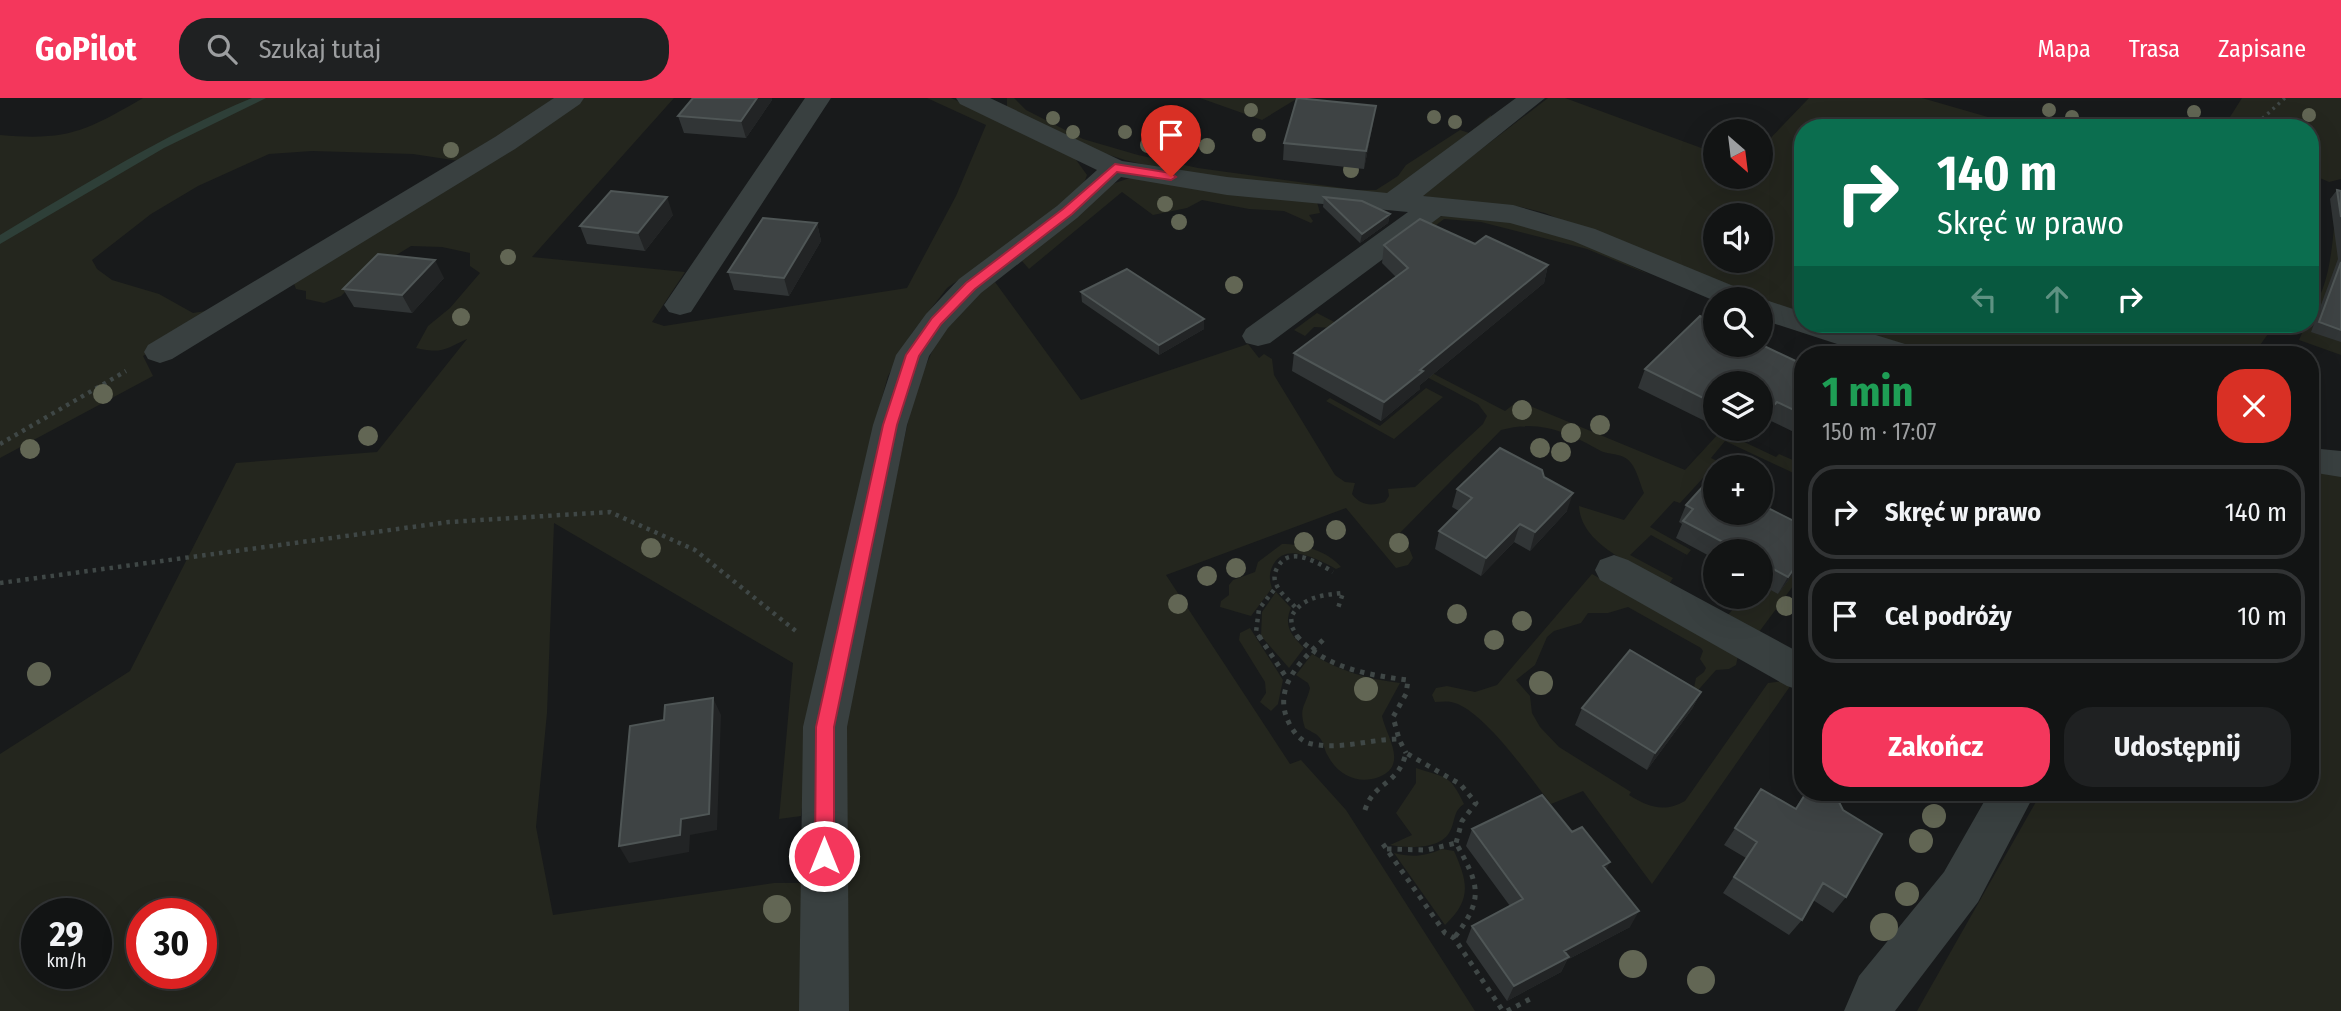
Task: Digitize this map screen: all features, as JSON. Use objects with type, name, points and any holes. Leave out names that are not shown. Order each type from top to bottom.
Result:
[{"type":"street","points":[[160,352],[505,143],[571,98]]},
{"type":"street","points":[[680,305],[818,98]]},
{"type":"street","points":[[969,98],[1115,168],[1227,186],[1513,214],[1584,235],[1708,287]]},
{"type":"street","points":[[1392,202],[1409,193],[1532,98]]},
{"type":"street","points":[[824,1011],[825,727],[890,425],[913,355],[937,321],[970,286],[1068,212],[1115,168]]},
{"type":"street","points":[[1258,336],[1437,205]]},
{"type":"street","points":[[1773,312],[1794,320]]},
{"type":"street","points":[[1836,333],[1877,346]]},
{"type":"street","points":[[2319,461],[2341,464]]},
{"type":"street","points":[[1614,570],[1794,670]]},
{"type":"street","points":[[1869,1011],[1877,993],[1961,887],[2009,801]]},
{"type":"path","points":[[2262,119],[2285,98]]},
{"type":"path","points":[[0,444],[160,352]]},
{"type":"path","points":[[0,583],[449,522],[610,512],[695,550],[838,666]]},
{"type":"path","points":[[1295,607],[1277,586],[1274,578],[1278,564],[1294,556],[1320,564],[1333,572]]},
{"type":"path","points":[[1277,586],[1259,609],[1256,632],[1288,680]]},
{"type":"path","points":[[1338,608],[1343,592],[1308,598],[1295,607],[1291,624],[1298,637],[1311,650],[1337,664],[1360,673],[1408,680],[1410,685],[1407,694],[1392,713],[1392,724],[1406,753],[1416,762],[1455,778],[1468,789],[1476,803],[1465,814],[1458,829],[1456,843],[1475,877],[1479,894],[1472,915],[1454,938]]},
{"type":"path","points":[[1322,640],[1288,680],[1281,703],[1294,733],[1309,744],[1324,745],[1399,739]]},
{"type":"path","points":[[1365,810],[1368,796],[1376,788],[1395,779],[1404,768],[1406,753]]},
{"type":"path","points":[[1456,843],[1427,850],[1385,847],[1445,933],[1454,938],[1505,1011],[1534,997]]},
{"type":"shaded area","points":[[143,98],[563,98],[363,225],[143,356],[153,376],[0,458],[0,135],[43,136],[76,131],[106,119]],"holes":[[[312,151],[413,154],[459,161],[206,311],[193,313],[159,294],[112,280],[97,269],[92,260],[151,214],[198,186],[269,154]]]},
{"type":"shaded area","points":[[583,98],[674,98],[532,257],[685,272],[652,322],[664,326],[907,288],[956,196],[986,125],[927,98],[951,98],[962,103],[1074,157],[1087,175],[1083,186],[1055,212],[947,288],[912,333],[888,376],[872,434],[846,557],[816,670],[801,816],[779,819],[793,663],[554,523],[547,713],[536,827],[553,915],[774,883],[805,883],[801,1011],[0,1011],[0,754],[130,671],[236,463],[377,452],[467,339],[438,350],[416,348],[428,326],[450,308],[480,273],[470,266],[470,253],[442,247],[411,246],[359,278],[341,296],[324,303],[306,299],[306,291],[296,289],[293,281]]},
{"type":"shaded area","points":[[1007,98],[1014,98],[1026,110],[1083,139],[1138,155],[1198,168],[1357,190],[1376,190],[1398,176],[1406,165],[1460,130],[1469,133],[1491,115],[1491,120],[1400,189],[1380,196],[1166,170],[1125,160],[1087,148],[1007,107]]},
{"type":"shaded area","points":[[1200,98],[1298,98],[1262,120]]},
{"type":"shaded area","points":[[1548,98],[1565,98],[1703,149],[1703,189],[1773,189],[1773,136],[1809,98],[1922,98],[1995,119],[1794,119],[1794,312],[1773,305],[1773,287],[1723,287],[1545,213],[1521,207],[1420,196]]},
{"type":"shaded area","points":[[2242,98],[2341,98],[2341,179],[2329,182],[2319,178],[2319,119],[2229,119]]},
{"type":"shaded area","points":[[1130,178],[1317,202],[1320,213],[1309,215],[1313,221],[1311,223],[1284,211],[1249,209],[1202,200],[1187,208],[1153,215],[1122,192],[1029,269],[1022,261],[1112,184]]},
{"type":"shaded area","points":[[1451,213],[1518,223],[1576,239],[1650,275],[1587,249],[1481,222],[1444,219],[1418,239],[1433,219]]},
{"type":"shaded area","points":[[2334,227],[2341,229],[2341,355],[2299,340],[2302,333],[2319,333],[2319,296],[2330,258]]},
{"type":"shaded area","points":[[995,282],[1081,400],[1248,344],[1259,358],[1264,354],[1272,359],[1274,375],[1335,475],[1345,482],[1355,483],[1352,494],[1367,504],[1385,502],[1389,496],[1388,489],[1415,487],[1483,424],[1487,416],[1478,404],[1334,328],[1314,327],[1305,336],[1294,330],[1317,313],[1505,411],[1518,401],[1685,470],[1712,441],[1725,441],[1713,455],[1703,455],[1703,478],[1680,503],[1674,501],[1650,527],[1691,550],[1687,555],[1651,535],[1630,555],[1673,578],[1669,584],[1600,544],[1582,520],[1579,506],[1624,520],[1644,493],[1631,463],[1625,457],[1601,451],[1565,434],[1528,426],[1501,430],[1397,536],[1409,548],[1413,558],[1408,565],[1396,568],[1346,508],[1166,575],[1290,764],[1301,760],[1346,810],[1475,1011],[847,1011],[844,714],[915,390],[938,338],[985,288]]},
{"type":"shaded area","points":[[1857,333],[2269,333],[2259,346],[1900,346]]},
{"type":"shaded area","points":[[1426,388],[1443,397],[1394,439],[1326,401],[1330,398],[1380,426]]},
{"type":"shaded area","points":[[1725,441],[1742,441],[1772,455],[1755,455]]},
{"type":"shaded area","points":[[1779,454],[1794,461],[1794,473],[1773,463],[1773,456],[1776,457]]},
{"type":"shaded area","points":[[2319,467],[2341,471],[2341,1011],[1917,1011],[2036,801],[2319,801]]},
{"type":"shaded area","points":[[1794,541],[1794,585],[1759,632],[1728,615],[1733,609],[1773,609],[1773,571]]},
{"type":"shaded area","points":[[1282,544],[1314,550],[1336,561],[1341,567],[1336,569],[1303,555],[1286,554],[1273,565],[1270,576],[1272,588],[1251,616],[1220,607],[1221,601],[1229,595],[1229,585],[1233,580],[1255,572],[1258,562]]},
{"type":"shaded area","points":[[1592,574],[1738,656],[1736,665],[1729,669],[1716,670],[1692,697],[1696,678],[1706,668],[1700,659],[1703,651],[1701,648],[1628,607],[1608,613],[1588,613],[1581,623],[1554,631],[1547,637],[1535,665],[1516,680],[1530,696],[1532,713],[1540,727],[1559,747],[1631,792],[1629,795],[1636,799],[1663,808],[1685,801],[1768,683],[1784,681],[1791,685],[1652,884],[1583,791],[1551,804],[1505,746],[1477,717],[1464,707],[1451,702],[1435,702],[1432,695],[1436,688],[1447,686],[1475,692],[1497,685]]},
{"type":"shaded area","points":[[1276,592],[1291,608],[1288,625],[1304,648],[1289,668],[1261,636],[1262,612]]},
{"type":"shaded area","points":[[1250,628],[1283,680],[1278,704],[1271,711],[1260,702],[1266,693],[1265,682],[1239,640],[1240,633]]},
{"type":"shaded area","points":[[1312,654],[1354,673],[1400,683],[1382,716],[1394,758],[1388,772],[1364,780],[1349,777],[1332,763],[1319,737],[1305,728],[1302,711],[1310,688],[1308,683],[1296,675]]},
{"type":"shaded area","points":[[1416,768],[1446,778],[1455,787],[1464,804],[1458,810],[1444,839],[1430,845],[1413,847],[1390,845],[1412,835],[1396,813],[1416,783]]},
{"type":"shaded area","points":[[1442,849],[1454,851],[1465,890],[1460,907],[1445,925],[1394,853],[1419,856]]},
{"type":"building","points":[[693,98],[757,98],[741,121],[678,116]]},
{"type":"building","points":[[1297,98],[1376,106],[1366,151],[1284,143]]},
{"type":"building","points":[[2337,190],[2341,191],[2341,217]]},
{"type":"building","points":[[611,191],[667,197],[638,233],[580,226]]},
{"type":"building","points":[[1324,197],[1362,201],[1390,214],[1362,234]]},
{"type":"building","points":[[763,218],[817,223],[784,278],[728,272]]},
{"type":"building","points":[[1420,219],[1475,244],[1486,236],[1548,265],[1384,402],[1294,353],[1408,268],[1384,245]]},
{"type":"building","points":[[378,254],[435,260],[402,295],[343,289]]},
{"type":"building","points":[[2341,262],[2341,330],[2319,322]]},
{"type":"building","points":[[1127,269],[1204,319],[1159,345],[1081,292]]},
{"type":"building","points":[[1700,316],[1703,317],[1703,357],[1773,357],[1773,350],[1794,360],[1794,410],[1777,402],[1773,406],[1773,371],[1703,371],[1703,398],[1645,369]]},
{"type":"building","points":[[1500,448],[1542,470],[1544,477],[1573,493],[1535,532],[1520,524],[1486,558],[1439,531],[1472,498],[1457,489]]},
{"type":"building","points":[[1703,486],[1703,525],[1773,525],[1773,510],[1794,521],[1794,568],[1788,577],[1773,569],[1773,539],[1717,539],[1683,521],[1693,509],[1686,505]]},
{"type":"building","points":[[1630,650],[1701,692],[1655,753],[1582,708]]},
{"type":"building","points":[[713,698],[709,814],[681,819],[680,835],[619,846],[630,726],[664,720],[665,705]]},
{"type":"building","points":[[1761,789],[1796,809],[1801,801],[1838,801],[1843,810],[1882,834],[1846,897],[1823,883],[1802,920],[1734,877],[1757,842],[1735,828]]},
{"type":"building","points":[[1542,795],[1572,832],[1582,827],[1610,862],[1603,866],[1639,911],[1564,951],[1569,957],[1514,986],[1472,926],[1523,899],[1472,829]]},
{"type":"waterway","points":[[0,240],[160,145],[261,98]]},
{"type":"route","points":[[824,856],[825,727],[890,425],[913,355],[937,321],[970,286],[1068,212],[1115,168],[1171,177]]}]
